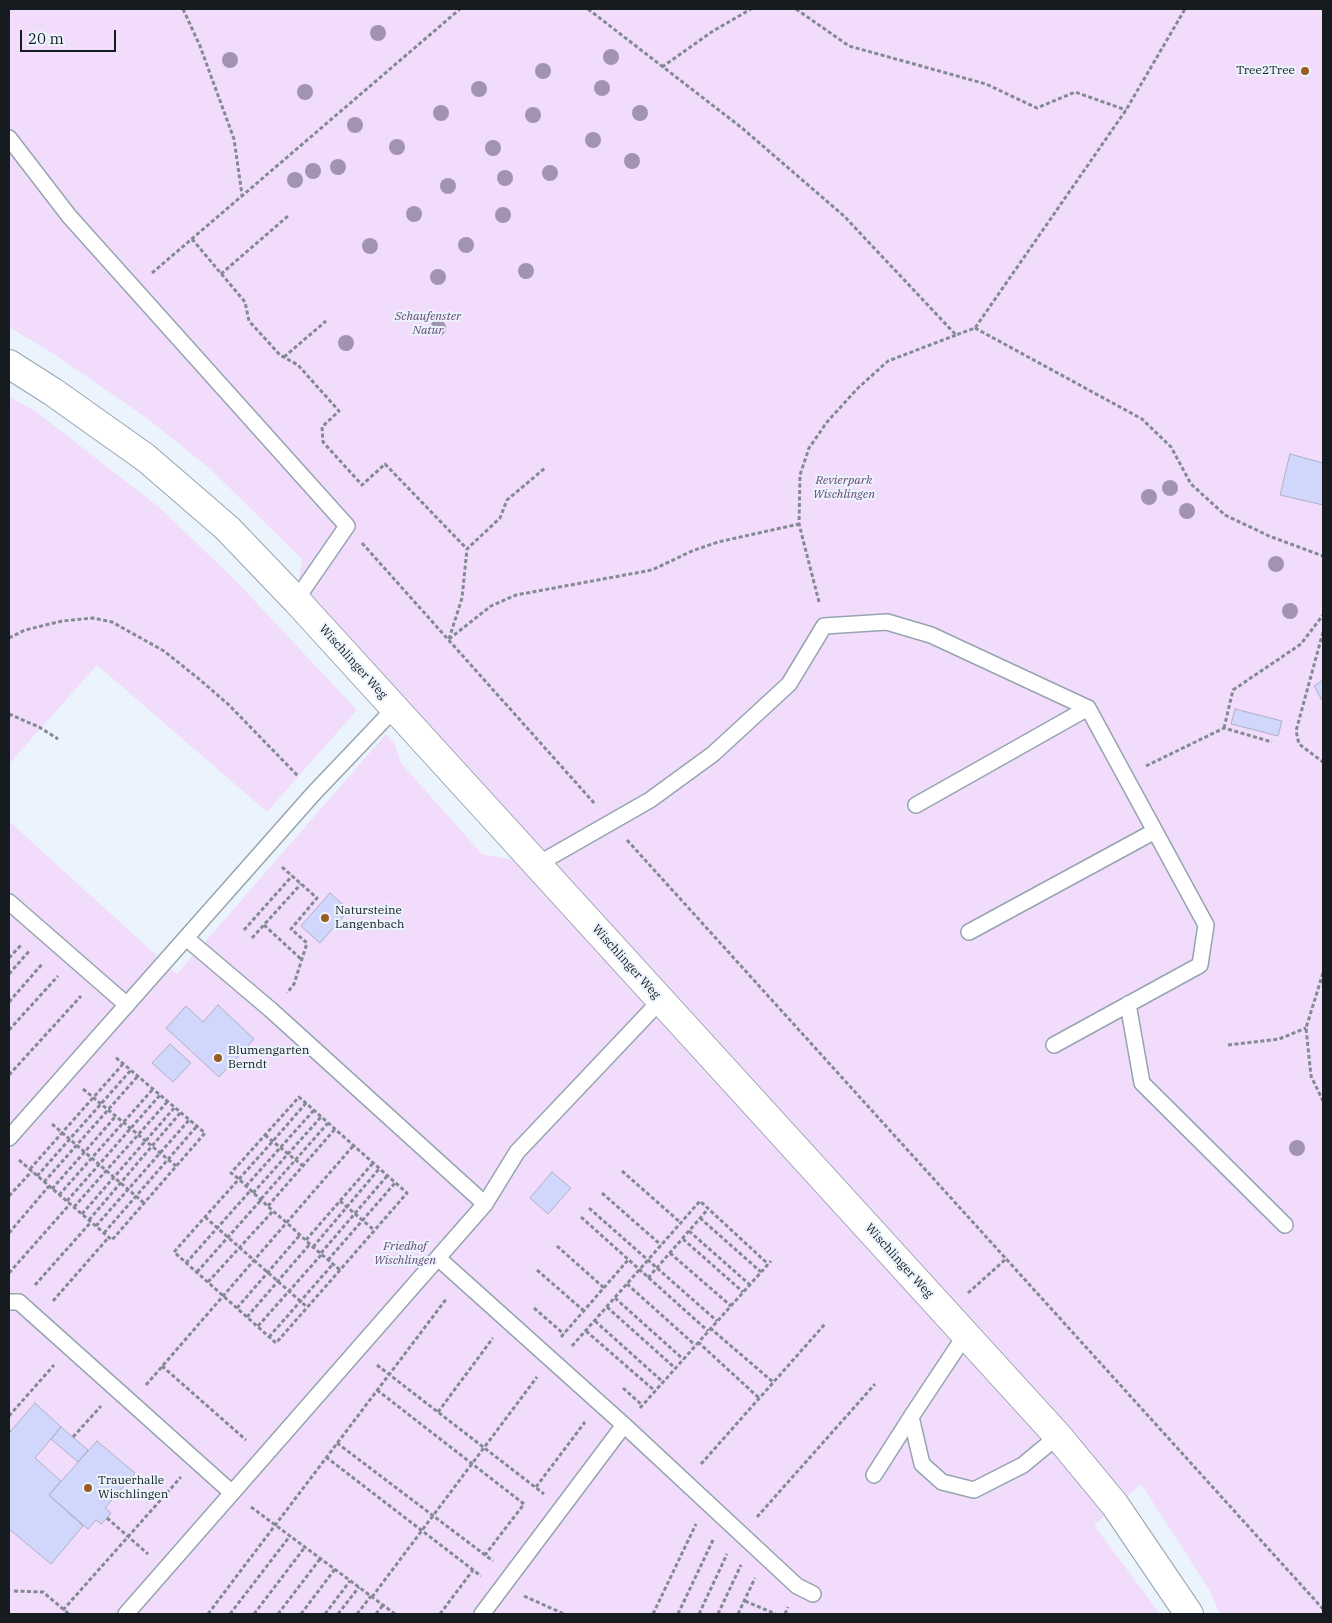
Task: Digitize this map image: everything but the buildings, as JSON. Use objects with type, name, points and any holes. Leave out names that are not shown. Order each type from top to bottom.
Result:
[{"type":"street","name":"Wischlinger Weg","points":[[9,364],[54,392],[146,458],[227,528],[296,600],[1058,1436],[1115,1505],[1189,1614]]},
{"type":"lane","points":[[9,138],[69,216],[347,526],[296,600]]},
{"type":"lane","points":[[538,864],[650,800],[713,754],[788,684],[824,626],[887,622],[922,632],[1088,708],[1206,925],[1200,965],[1054,1045]]},
{"type":"lane","points":[[9,1138],[314,793],[395,708]]},
{"type":"lane","points":[[916,804],[1088,708]]},
{"type":"lane","points":[[970,932],[1155,831]]},
{"type":"lane","points":[[9,902],[127,1005]]},
{"type":"lane","points":[[186,938],[271,1010],[485,1204]]},
{"type":"lane","points":[[126,1614],[485,1204],[517,1152],[661,1000]]},
{"type":"lane","points":[[1128,1004],[1142,1083],[1286,1225]]},
{"type":"lane","points":[[438,1258],[600,1403],[797,1586],[813,1594]]},
{"type":"lane","points":[[14,1302],[38,1319],[70,1347],[231,1492]]},
{"type":"lane","points":[[874,1475],[966,1334]]},
{"type":"lane","points":[[911,1417],[922,1464],[942,1482],[974,1490],[1022,1464],[1058,1436]]},
{"type":"lane","points":[[482,1614],[624,1425]]},
{"type":"path","points":[[183,9],[200,46],[234,139],[242,195]]},
{"type":"path","points":[[134,288],[460,9]]},
{"type":"path","points":[[588,9],[742,128],[844,216],[956,335]]},
{"type":"path","points":[[662,68],[713,31],[751,9]]},
{"type":"path","points":[[796,9],[849,46],[986,84],[1037,108],[1075,92],[1126,110]]},
{"type":"path","points":[[824,626],[799,524],[800,476],[809,448],[828,422],[858,388],[888,361],[975,328],[1126,110],[1185,9]]},
{"type":"path","points":[[221,274],[288,216]]},
{"type":"path","points":[[192,238],[245,302],[249,321],[284,357],[298,365],[340,411],[322,427],[323,442],[362,484],[385,464],[467,549]]},
{"type":"path","points":[[284,357],[326,321]]},
{"type":"path","points":[[975,328],[1142,419],[1170,448],[1191,484],[1225,515],[1268,536],[1323,556]]},
{"type":"path","points":[[448,639],[462,598],[467,549],[500,518],[507,500],[545,468]]},
{"type":"path","points":[[448,639],[491,606],[516,595],[652,570],[692,551],[718,542],[799,524]]},
{"type":"path","points":[[347,526],[611,822],[1323,1609]]},
{"type":"path","points":[[1224,728],[1233,690],[1301,644],[1323,615]]},
{"type":"path","points":[[9,638],[25,630],[62,621],[93,618],[112,622],[132,632],[164,651],[199,678],[314,793]]},
{"type":"path","points":[[1323,632],[1296,731],[1299,744],[1323,762]]},
{"type":"path","points":[[9,714],[39,727],[58,739]]},
{"type":"path","points":[[1125,777],[1224,728],[1272,742]]},
{"type":"path","points":[[263,850],[317,898],[291,929],[307,943],[294,984],[271,1010]]},
{"type":"path","points":[[244,930],[292,876]]},
{"type":"path","points":[[252,938],[301,884]]},
{"type":"path","points":[[264,926],[302,960]]},
{"type":"path","points":[[9,974],[45,934]]},
{"type":"path","points":[[9,1002],[59,946]]},
{"type":"path","points":[[9,1030],[74,959]]},
{"type":"path","points":[[1323,973],[1306,1028],[1310,1076],[1323,1101]]},
{"type":"path","points":[[9,1075],[96,979]]},
{"type":"path","points":[[1228,1045],[1279,1039],[1306,1028]]},
{"type":"path","points":[[16,1157],[112,1240],[205,1133],[95,1040]]},
{"type":"path","points":[[9,1196],[124,1064]]},
{"type":"path","points":[[37,1176],[131,1070]]},
{"type":"path","points":[[65,1074],[176,1166]]},
{"type":"path","points":[[44,1182],[138,1076]]},
{"type":"path","points":[[59,1195],[153,1089]]},
{"type":"path","points":[[9,1273],[160,1095]]},
{"type":"path","points":[[306,1103],[239,1180],[174,1252],[276,1342],[307,1308],[407,1193],[395,1183],[388,1176],[321,1117],[314,1110],[306,1103],[299,1097],[231,1173],[239,1180],[246,1186],[273,1211],[287,1222],[340,1270]]},
{"type":"path","points":[[74,1207],[168,1102]]},
{"type":"path","points":[[82,1214],[175,1107]]},
{"type":"path","points":[[34,1108],[144,1203]]},
{"type":"path","points":[[246,1186],[314,1110]]},
{"type":"path","points":[[14,1302],[90,1221],[181,1112]]},
{"type":"path","points":[[9,1233],[116,1116]]},
{"type":"path","points":[[186,1263],[321,1117]]},
{"type":"path","points":[[96,1226],[190,1120]]},
{"type":"path","points":[[196,1272],[328,1123]]},
{"type":"path","points":[[104,1232],[197,1126]]},
{"type":"path","points":[[268,1206],[335,1129]]},
{"type":"path","points":[[265,1135],[303,1166]]},
{"type":"path","points":[[131,1402],[354,1146]]},
{"type":"path","points":[[306,1240],[372,1162]]},
{"type":"path","points":[[247,1317],[380,1169]]},
{"type":"path","points":[[622,1170],[680,1223]]},
{"type":"path","points":[[258,1326],[388,1176]]},
{"type":"path","points":[[328,1260],[395,1183]]},
{"type":"path","points":[[602,1193],[661,1245]]},
{"type":"path","points":[[340,1201],[374,1230]]},
{"type":"path","points":[[551,1359],[586,1331],[700,1201],[770,1262],[624,1425]]},
{"type":"path","points":[[589,1208],[717,1321]]},
{"type":"path","points":[[648,1278],[708,1209]]},
{"type":"path","points":[[208,1282],[273,1211]]},
{"type":"path","points":[[581,1217],[648,1278],[773,1382]]},
{"type":"path","points":[[205,1218],[307,1308]]},
{"type":"path","points":[[700,1218],[761,1272]]},
{"type":"path","points":[[689,1231],[750,1284]]},
{"type":"path","points":[[237,1308],[300,1235]]},
{"type":"path","points":[[38,1319],[109,1237]]},
{"type":"path","points":[[682,1239],[743,1292]]},
{"type":"path","points":[[556,1246],[604,1288]]},
{"type":"path","points":[[670,1253],[731,1306]]},
{"type":"path","points":[[966,1294],[1007,1258]]},
{"type":"path","points":[[357,1614],[551,1359],[564,1334],[628,1260]]},
{"type":"path","points":[[269,1337],[333,1264]]},
{"type":"path","points":[[537,1270],[584,1311]]},
{"type":"path","points":[[208,1614],[462,1278]]},
{"type":"path","points":[[627,1284],[759,1398]]},
{"type":"path","points":[[615,1298],[683,1359]]},
{"type":"path","points":[[530,1305],[564,1334]]},
{"type":"path","points":[[607,1307],[675,1368]]},
{"type":"path","points":[[438,1412],[507,1319]]},
{"type":"path","points":[[595,1321],[663,1382]]},
{"type":"path","points":[[686,1482],[825,1324]]},
{"type":"path","points":[[586,1331],[655,1391]]},
{"type":"path","points":[[9,1416],[70,1347]]},
{"type":"path","points":[[162,1366],[264,1455]]},
{"type":"path","points":[[389,1375],[562,1508]]},
{"type":"path","points":[[699,1614],[744,1536],[875,1384]]},
{"type":"path","points":[[73,1437],[117,1389]]},
{"type":"path","points":[[377,1390],[524,1504],[485,1555]]},
{"type":"path","points":[[536,1488],[600,1403]]},
{"type":"path","points":[[337,1443],[485,1555],[505,1584]]},
{"type":"path","points":[[326,1458],[473,1570],[564,1614]]},
{"type":"path","points":[[64,1610],[196,1460]]},
{"type":"path","points":[[231,1492],[395,1614]]},
{"type":"path","points":[[653,1614],[707,1501]]},
{"type":"path","points":[[678,1614],[723,1517]]},
{"type":"path","points":[[107,1518],[128,1537]]},
{"type":"path","points":[[230,1614],[290,1536]]},
{"type":"path","points":[[718,1614],[744,1536]]},
{"type":"path","points":[[254,1614],[305,1547]]},
{"type":"path","points":[[738,1614],[765,1556]]},
{"type":"path","points":[[278,1614],[320,1559]]},
{"type":"path","points":[[301,1614],[335,1569]]},
{"type":"path","points":[[440,1614],[473,1570]]},
{"type":"path","points":[[325,1614],[350,1581]]},
{"type":"path","points":[[338,1614],[359,1587]]},
{"type":"path","points":[[14,1590],[43,1592],[69,1614]]},
{"type":"path","points":[[745,1600],[776,1614]]},
{"type":"path","points":[[376,1614],[383,1605]]},
{"type":"green space","name":"Revierpark Wischlingen","points":[[9,9],[1323,9],[1323,1614],[1220,1614],[1210,1591],[1141,1484],[1094,1525],[1160,1614],[9,1614],[9,821],[177,974],[386,734],[395,744],[401,763],[482,854],[537,864],[296,600],[302,559],[209,468],[148,419],[57,356],[9,327]]},
{"type":"green space","points":[[9,397],[34,410],[160,508],[236,581],[357,710],[267,812],[97,665],[9,764]]},
{"type":"place","name":"Tree2Tree","points":[[1305,71]]},
{"type":"place","name":"Natursteine Langenbach","points":[[325,918]]},
{"type":"place","name":"Blumengarten Berndt","points":[[218,1058]]},
{"type":"place","name":"Trauerhalle Wischlingen","points":[[88,1488]]},
{"type":"park label","name":"Schaufenster Natur","points":[[428,324]]},
{"type":"park label","name":"Friedhof Wischlingen","points":[[405,1254]]}]
